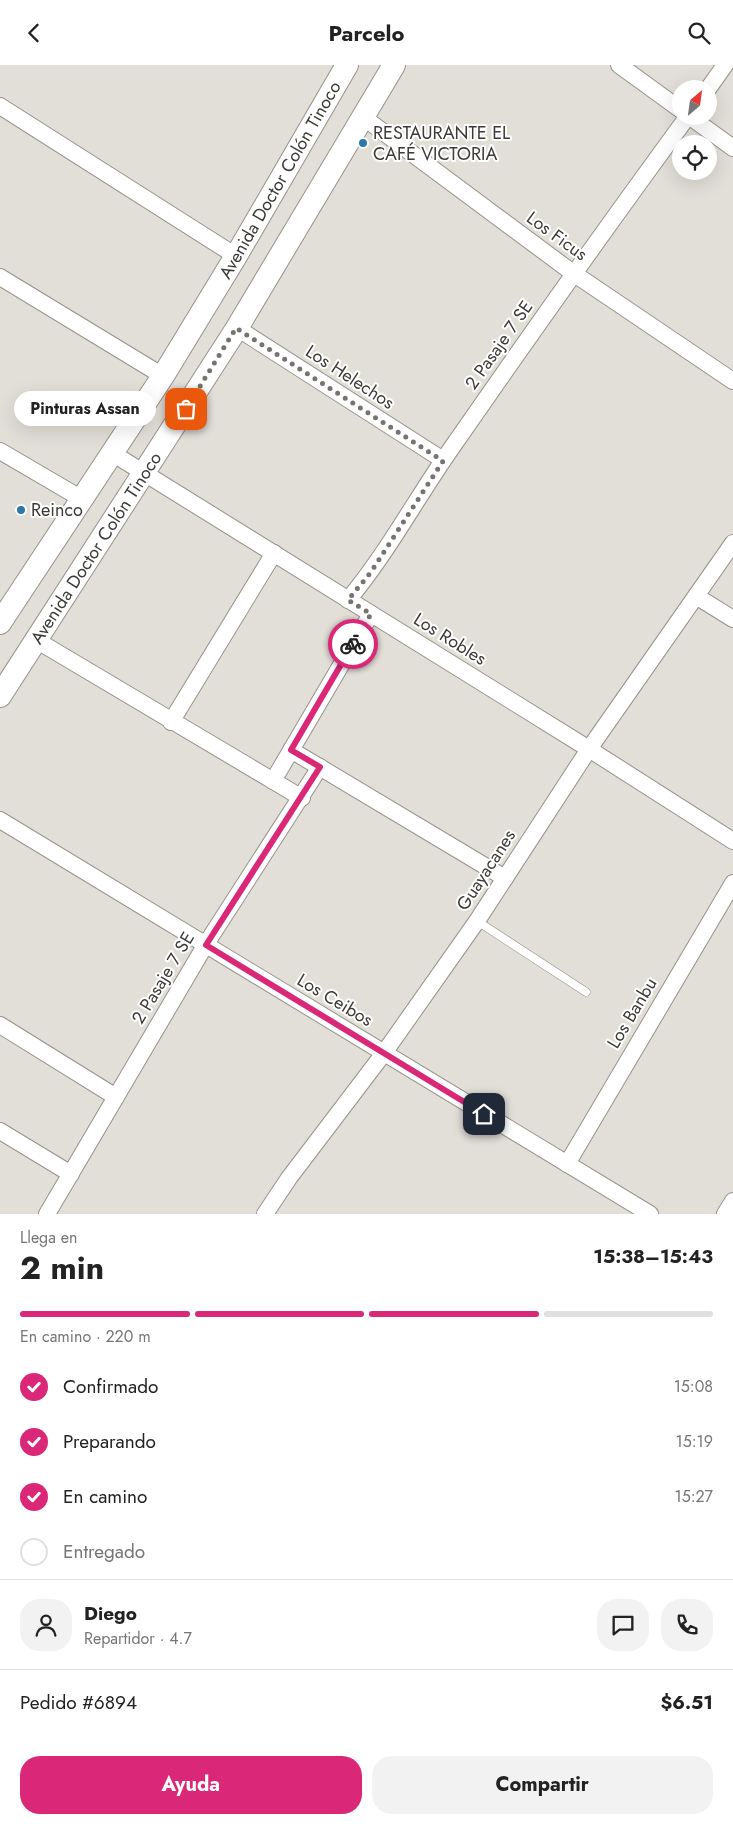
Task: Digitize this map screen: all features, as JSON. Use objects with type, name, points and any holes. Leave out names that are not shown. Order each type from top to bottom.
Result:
[{"type":"main road","name":"Avenida Doctor Colón Tinoco","points":[[0,621],[163,376],[236,256],[347,65]]},
{"type":"main road","name":"Avenida Doctor Colón Tinoco","points":[[0,696],[145,473],[236,328],[394,65]]},
{"type":"street","points":[[619,65],[672,103]]},
{"type":"street","points":[[714,80],[725,65]]},
{"type":"street","points":[[0,106],[236,256]]},
{"type":"street","name":"Los Ficus","points":[[363,117],[573,273],[733,381]]},
{"type":"street","name":"2 Pasaje 7 SE","points":[[348,600],[371,572],[443,461],[573,273],[682,125]]},
{"type":"street","points":[[701,125],[733,148]]},
{"type":"street","points":[[0,277],[163,376]]},
{"type":"street","name":"Los Helechos","points":[[236,328],[443,461]]},
{"type":"street","points":[[0,451],[82,499]]},
{"type":"street","name":"Los Robles","points":[[112,453],[589,749],[733,841]]},
{"type":"street","name":"Guayacanes","points":[[265,1214],[289,1178],[384,1053],[477,921],[589,749],[733,543]]},
{"type":"street","points":[[171,722],[274,553]]},
{"type":"street","points":[[696,596],[733,619]]},
{"type":"street","points":[[272,781],[371,614]]},
{"type":"street","points":[[36,640],[171,722],[302,798]]},
{"type":"street","points":[[291,750],[504,878]]},
{"type":"street","name":"2 Pasaje 7 SE","points":[[47,1214],[206,945],[302,798],[320,767]]},
{"type":"street","name":"Los Ceibos","points":[[0,820],[650,1214]]},
{"type":"street","name":"Los Banbu","points":[[567,1164],[733,883]]},
{"type":"street","points":[[0,1025],[116,1097]]},
{"type":"street","points":[[0,1131],[71,1174]]},
{"type":"street","points":[[725,1214],[733,1201]]},
{"type":"lane","points":[[477,921],[586,993]]},
{"type":"way so far","points":[[186,409],[236,328],[443,461],[371,572],[348,600],[371,614],[353,644]]},
{"type":"place","name":"RESTAURANTE EL CAFÉ VICTORIA","points":[[363,143]]},
{"type":"place","name":"Pinturas Assan","points":[[186,409]]},
{"type":"place","name":"Reinco","points":[[21,510]]},
{"type":"route","points":[[353,644],[291,750],[320,767],[302,798],[206,945],[484,1114]]}]
